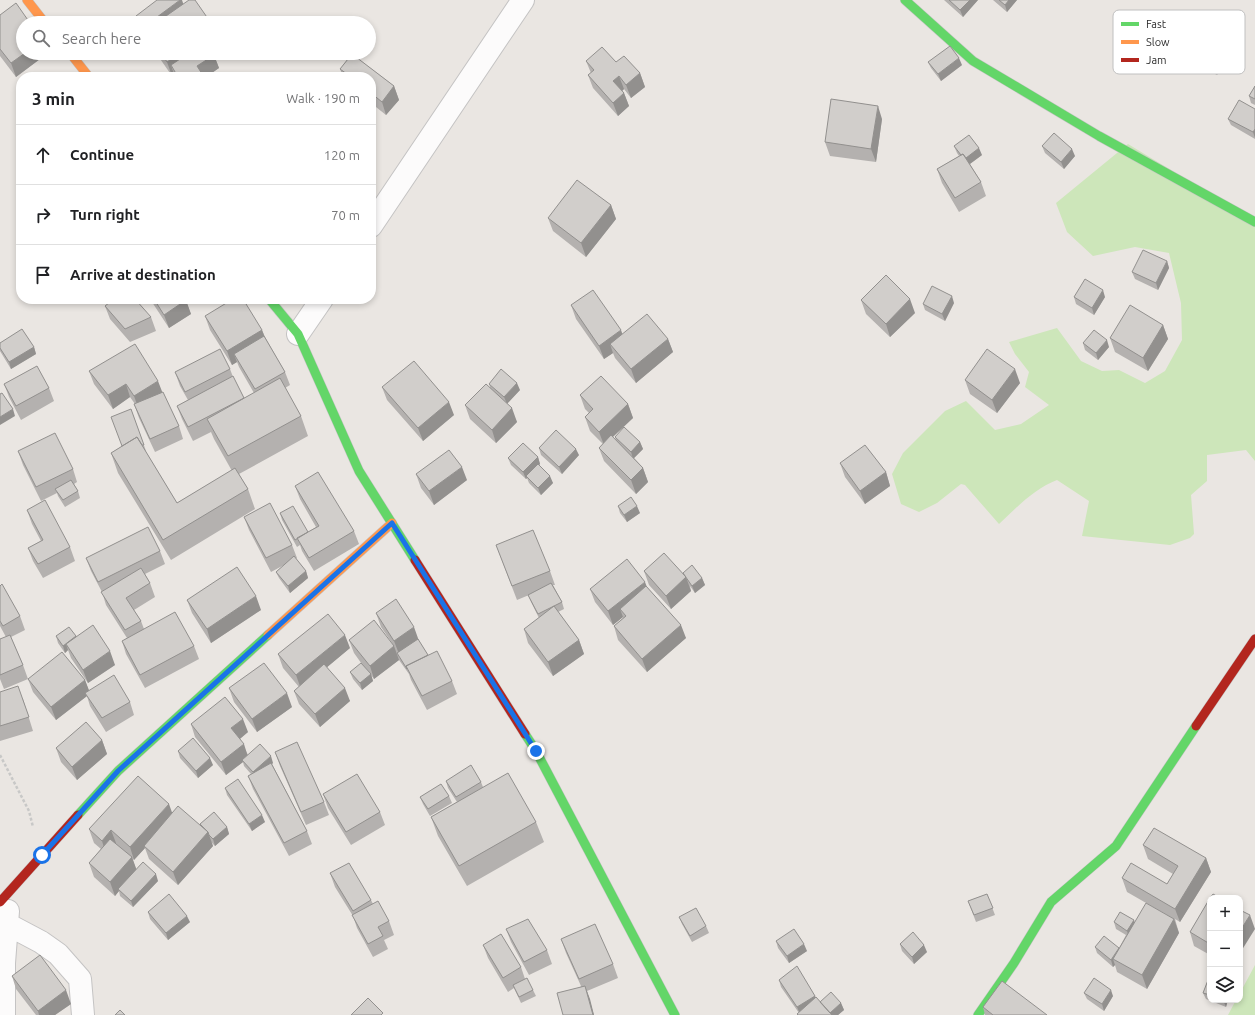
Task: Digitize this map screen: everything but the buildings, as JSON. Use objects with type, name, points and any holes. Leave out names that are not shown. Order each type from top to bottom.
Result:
[{"type":"street","points":[[27,0],[40,16]]},
{"type":"street","points":[[376,219],[523,0]]},
{"type":"street","points":[[906,0],[973,61],[1099,136],[1255,222]]},
{"type":"street","points":[[76,60],[85,72]]},
{"type":"street","points":[[273,304],[298,334],[359,471],[536,751],[675,1015]]},
{"type":"street","points":[[298,334],[319,304]]},
{"type":"street","points":[[4,1015],[4,963],[7,924],[4,897],[118,771],[392,523]]},
{"type":"street","points":[[978,1015],[1014,963],[1051,902],[1116,846],[1255,639]]},
{"type":"street","points":[[7,924],[41,942],[58,954],[80,979],[83,1015]]},
{"type":"path","points":[[0,755],[28,812],[42,855]]},
{"type":"green space","points":[[1128,144],[1255,221],[1255,461],[1246,450],[1207,455],[1207,481],[1191,495],[1194,534],[1190,538],[1170,545],[1082,536],[1089,501],[1057,480],[1033,493],[999,524],[965,485],[961,484],[937,503],[919,512],[901,504],[892,474],[903,453],[945,411],[966,401],[995,430],[1021,424],[1049,405],[1025,387],[1029,372],[1015,354],[1009,342],[1057,328],[1081,361],[1102,371],[1119,370],[1145,383],[1165,371],[1182,340],[1181,303],[1169,253],[1135,247],[1093,256],[1067,232],[1056,203]]},
{"type":"green space","points":[[1255,965],[1255,1015],[1228,1015],[1234,1003],[1243,1003],[1243,987]]},
{"type":"traffic: fast","points":[[905,0],[973,61],[1099,136],[1255,222]]},
{"type":"traffic: fast","points":[[273,304],[298,334],[359,471],[415,560]]},
{"type":"traffic: fast","points":[[78,815],[118,771],[268,635]]},
{"type":"traffic: fast","points":[[978,1015],[1014,963],[1051,902],[1116,846],[1196,726]]},
{"type":"traffic: fast","points":[[525,734],[536,751],[675,1015]]},
{"type":"traffic: slow","points":[[27,0],[40,16]]},
{"type":"traffic: slow","points":[[76,60],[85,72]]},
{"type":"traffic: slow","points":[[268,635],[392,523]]},
{"type":"traffic: jam","points":[[415,560],[525,734]]},
{"type":"traffic: jam","points":[[1196,726],[1255,639]]},
{"type":"traffic: jam","points":[[0,902],[78,815]]},
{"type":"route","points":[[42,855],[118,771],[392,523],[536,751]]}]
